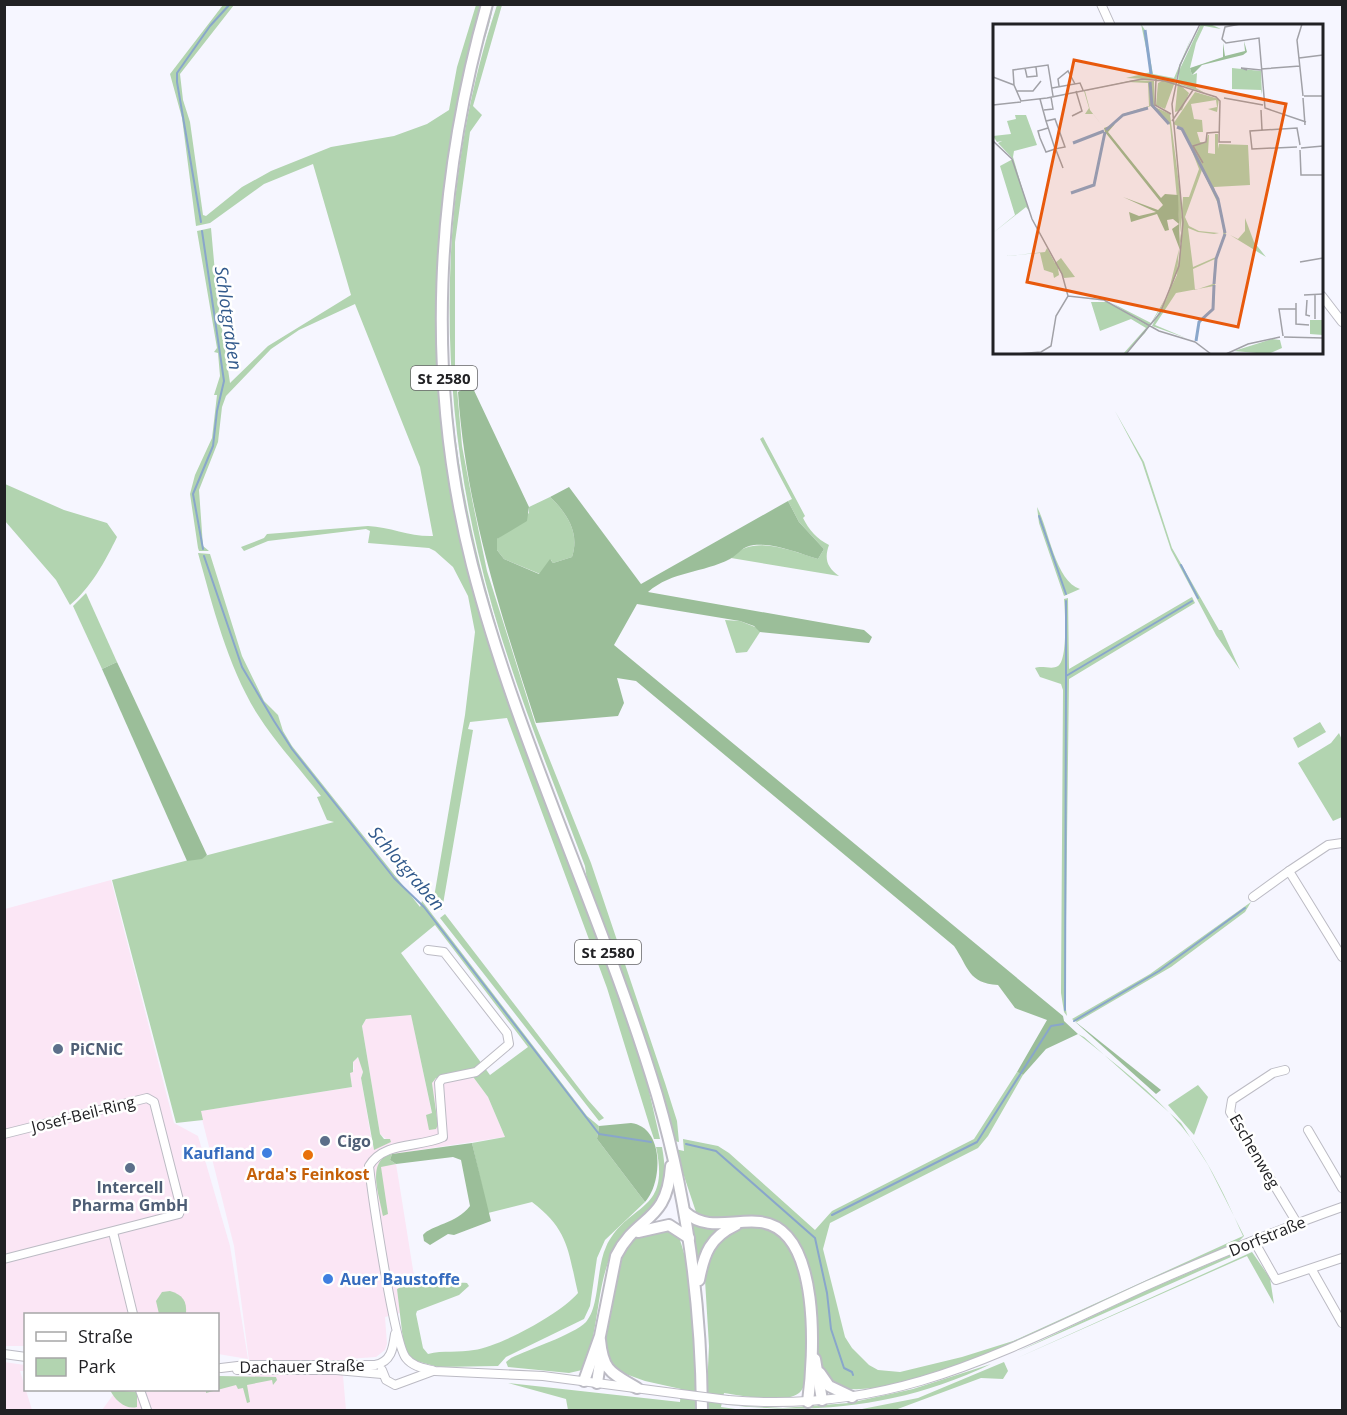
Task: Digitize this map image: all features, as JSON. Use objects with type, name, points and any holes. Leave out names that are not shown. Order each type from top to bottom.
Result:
[{"type":"highway","name":"St 2580","points":[[487,4],[467,79],[457,131],[444,238],[442,340],[452,462],[470,556],[498,653],[628,1005],[657,1094],[685,1212],[689,1239],[701,1346],[702,1410]]},
{"type":"highway","name":"St 2580","points":[[584,1381],[600,1336],[613,1263],[619,1250],[631,1235],[663,1203],[670,1184],[672,1155]]},
{"type":"highway","points":[[685,1212],[702,1223],[742,1222],[775,1226],[788,1234],[796,1247],[805,1278],[813,1350],[819,1370],[822,1400]]},
{"type":"highway","name":"St 2580","points":[[696,1293],[703,1259],[710,1244],[721,1233],[742,1222]]},
{"type":"highway","points":[[631,1235],[669,1225],[689,1239]]},
{"type":"highway","name":"St 2580","points":[[597,1383],[601,1353],[600,1336]]},
{"type":"highway","points":[[808,1402],[813,1350]]},
{"type":"highway","points":[[601,1353],[603,1364],[609,1371],[638,1388]]},
{"type":"highway","points":[[819,1370],[829,1386],[852,1397]]},
{"type":"street","points":[[1101,4],[1110,24]]},
{"type":"street","points":[[1323,298],[1342,322]]},
{"type":"street","points":[[1253,897],[1328,845],[1342,843]]},
{"type":"street","points":[[1289,871],[1342,957]]},
{"type":"street","points":[[410,1378],[407,1360],[396,1329],[369,1166],[374,1158],[385,1150],[432,1142],[443,1137],[439,1083],[442,1079],[476,1072],[508,1044],[507,1033],[451,960],[444,952],[428,950]]},
{"type":"street","name":"Eschenweg","points":[[1286,1070],[1273,1073],[1232,1100],[1230,1112],[1297,1223]]},
{"type":"street","name":"Josef-Beil-Ring","points":[[4,1134],[147,1098],[154,1102],[181,1208],[178,1214],[4,1259]]},
{"type":"street","points":[[1308,1130],[1342,1188]]},
{"type":"street","name":"Dorfstraße","points":[[852,1397],[907,1386],[962,1369],[1192,1266],[1342,1207]]},
{"type":"street","points":[[113,1232],[135,1313]]},
{"type":"street","points":[[1254,1241],[1276,1280],[1312,1270],[1342,1258]]},
{"type":"street","points":[[1312,1270],[1342,1323]]},
{"type":"street","points":[[390,1357],[396,1329]]},
{"type":"street","points":[[4,1354],[24,1357]]},
{"type":"street","name":"Dachauer Straße","points":[[435,1371],[407,1360],[390,1357],[383,1364],[382,1374],[388,1382],[395,1385],[404,1384],[410,1378],[435,1371],[543,1376],[728,1400],[808,1402],[852,1397]]},
{"type":"street","name":"Dachauer Straße","points":[[219,1368],[246,1365],[383,1364]]},
{"type":"street","name":"Dachauer Straße","points":[[219,1368],[283,1372],[336,1370],[382,1374]]},
{"type":"street","points":[[141,1391],[146,1408]]},
{"type":"street","points":[[146,1391],[146,1408]]},
{"type":"shaded area","points":[[111,880],[174,1123],[198,1136],[230,1246],[248,1359],[219,1354],[219,1313],[24,1313],[24,1346],[5,1346],[5,909]]},
{"type":"shaded area","points":[[411,1014],[432,1114],[438,1125],[432,1083],[436,1078],[471,1074],[488,1097],[505,1137],[392,1154],[392,1163],[396,1164],[414,1276],[410,1282],[397,1289],[400,1313],[385,1317],[387,1344],[385,1350],[376,1357],[347,1359],[343,1376],[346,1410],[102,1410],[113,1395],[111,1391],[219,1391],[219,1376],[251,1376],[234,1246],[200,1111],[352,1087],[350,1073],[354,1069],[353,1062],[359,1057],[373,1149],[390,1142],[380,1134],[362,1026],[366,1019]]},
{"type":"shaded area","points":[[4,1362],[24,1365],[24,1371],[20,1371],[24,1391],[26,1391],[32,1410],[5,1410]]},
{"type":"green space","points":[[223,5],[234,5],[180,74],[183,100],[190,122],[203,215],[206,216],[242,187],[271,171],[331,147],[394,136],[427,124],[449,110],[457,67],[476,5],[483,5],[468,60],[457,116],[447,172],[441,228],[437,285],[437,341],[440,398],[448,466],[463,545],[644,1069],[660,1139],[654,1139],[607,988],[507,718],[470,722],[468,729],[473,730],[442,910],[432,909],[465,715],[475,632],[468,596],[453,567],[429,548],[368,543],[370,531],[366,529],[268,541],[244,551],[241,547],[264,538],[267,534],[368,526],[433,536],[420,467],[355,304],[299,330],[271,349],[226,396],[222,407],[218,442],[199,490],[203,546],[209,551],[199,551],[190,494],[195,475],[212,438],[217,395],[214,395],[220,376],[218,353],[214,352],[217,348],[197,231],[211,228],[217,295],[230,383],[268,346],[351,295],[313,164],[264,184],[210,223],[196,226],[182,118],[170,74]]},
{"type":"green space","points":[[492,5],[465,124],[456,180],[448,265],[448,354],[461,473],[486,590],[503,647],[563,821],[587,880],[585,866],[526,710],[488,592],[464,485],[455,416],[450,347],[450,277],[454,208],[464,139],[478,71],[497,5],[502,5],[473,106],[482,115],[470,132],[455,242],[455,366],[462,446],[487,571],[535,723],[591,863],[665,1083],[677,1121],[679,1142],[674,1141],[524,718],[481,577],[460,480],[447,378],[446,270],[450,216],[466,109],[478,57]]},
{"type":"green space","points":[[471,384],[529,507],[527,521],[497,539],[497,550],[504,559],[539,574],[550,559],[553,563],[572,557],[573,532],[567,517],[550,497],[569,487],[641,584],[788,501],[799,522],[824,549],[818,559],[778,547],[750,546],[720,564],[677,576],[648,592],[864,630],[872,637],[869,643],[760,632],[754,626],[740,621],[637,604],[614,645],[1063,1016],[1064,1021],[1078,1034],[1046,1049],[1023,1075],[1017,1072],[1047,1020],[1015,1008],[998,985],[988,984],[975,978],[954,946],[636,681],[617,678],[624,703],[618,716],[536,723],[486,559],[477,519],[462,435],[458,392]]},
{"type":"green space","points":[[1115,411],[1144,462],[1172,548],[1219,630],[1222,630],[1240,670],[1216,635],[1171,550],[1142,462]]},
{"type":"green space","points":[[763,437],[805,516],[803,518],[805,522],[817,537],[829,545],[828,562],[839,576],[731,558],[750,546],[773,546],[818,559],[824,549],[799,522],[788,501],[792,499],[760,439]]},
{"type":"green space","points":[[5,484],[64,510],[107,523],[117,537],[91,583],[70,605],[56,580],[5,521]]},
{"type":"green space","points":[[550,497],[567,517],[573,532],[574,548],[572,557],[553,563],[551,560],[540,574],[504,559],[497,550],[497,539],[529,513],[529,507]]},
{"type":"green space","points":[[1037,507],[1064,576],[1080,589],[1064,596],[1039,523]]},
{"type":"green space","points":[[198,553],[210,554],[242,656],[264,701],[278,715],[283,731],[292,746],[420,907],[422,901],[587,1116],[599,1126],[597,1139],[645,1202],[605,1240],[597,1258],[590,1306],[584,1319],[506,1357],[498,1366],[438,1367],[413,1360],[404,1348],[397,1289],[410,1282],[424,1287],[467,1283],[469,1286],[459,1295],[417,1311],[416,1314],[423,1348],[428,1354],[468,1351],[514,1336],[569,1301],[578,1293],[572,1265],[560,1232],[544,1212],[532,1202],[488,1213],[472,1143],[505,1137],[488,1097],[471,1074],[436,1078],[432,1083],[438,1125],[436,1129],[429,1130],[426,1115],[432,1113],[411,1015],[366,1019],[362,1026],[380,1134],[384,1139],[390,1139],[391,1142],[374,1150],[361,1078],[363,1072],[358,1057],[353,1062],[353,1072],[350,1073],[352,1087],[201,1111],[203,1120],[176,1123],[112,880],[334,822],[327,820],[317,797],[321,796],[271,734],[246,694],[222,635]],"holes":[[[435,925],[528,1047],[490,1075],[401,953]]]},
{"type":"green space","points":[[86,593],[117,662],[102,669],[73,606]]},
{"type":"green space","points":[[1192,597],[1195,603],[1069,679],[1065,1003],[1067,1016],[1064,1012],[1061,993],[1063,690],[1061,684],[1040,677],[1035,668],[1056,667],[1061,662],[1065,634],[1064,599],[1068,598],[1069,669]]},
{"type":"green space","points":[[725,620],[740,621],[760,629],[747,652],[736,653]]},
{"type":"green space","points":[[117,662],[207,855],[202,859],[187,861],[102,669]]},
{"type":"green space","points":[[1320,722],[1326,732],[1298,748],[1293,738]]},
{"type":"green space","points":[[1339,733],[1342,740],[1342,817],[1333,821],[1298,763],[1331,743]]},
{"type":"green space","points":[[1251,902],[1245,912],[1171,967],[1077,1022],[1072,1019],[1150,974]]},
{"type":"green space","points":[[445,914],[604,1118],[599,1121],[440,918]]},
{"type":"green space","points":[[1072,1019],[1161,1090],[1156,1094]]},
{"type":"green space","points":[[1078,1034],[1084,1037],[1103,1054],[1091,1045]]},
{"type":"green space","points":[[1103,1054],[1146,1090],[1169,1112]]},
{"type":"green space","points":[[1017,1072],[1023,1075],[988,1136],[978,1148],[830,1223],[823,1249],[845,1337],[852,1348],[869,1365],[878,1370],[900,1372],[962,1357],[1013,1341],[1243,1236],[1235,1219],[1244,1236],[1238,1242],[980,1358],[900,1384],[865,1389],[835,1387],[821,1369],[814,1332],[808,1268],[802,1250],[792,1234],[778,1223],[768,1219],[717,1218],[697,1215],[675,1149],[684,1151],[683,1139],[718,1146],[729,1153],[815,1230],[832,1211],[974,1139]]},
{"type":"green space","points":[[1198,1085],[1208,1097],[1194,1135],[1168,1105]]},
{"type":"green space","points":[[1169,1112],[1181,1123],[1191,1139],[1182,1127]]},
{"type":"green space","points":[[631,1123],[642,1127],[650,1134],[655,1144],[657,1169],[655,1182],[645,1202],[597,1139],[599,1126]]},
{"type":"green space","points":[[1191,1139],[1209,1166],[1235,1219],[1208,1165]]},
{"type":"green space","points":[[472,1143],[491,1221],[454,1235],[448,1234],[430,1245],[424,1241],[423,1235],[458,1217],[470,1206],[461,1160],[453,1157],[396,1164],[390,1160],[392,1154]]},
{"type":"green space","points":[[656,1147],[662,1147],[665,1172],[663,1189],[658,1202],[630,1227],[611,1255],[602,1283],[592,1342],[582,1370],[569,1373],[508,1367],[506,1362],[511,1358],[561,1337],[586,1322],[594,1306],[606,1247],[615,1232],[653,1196],[658,1185],[659,1169]]},
{"type":"green space","points":[[392,1154],[390,1160],[396,1164],[381,1167],[388,1214],[383,1216],[376,1171],[379,1163]]},
{"type":"green space","points":[[692,1222],[701,1227],[725,1226],[702,1252],[697,1264]]},
{"type":"green space","points":[[746,1226],[774,1231],[783,1237],[793,1253],[803,1294],[806,1319],[808,1366],[805,1383],[799,1393],[792,1397],[772,1399],[724,1393],[721,1407],[743,1410],[706,1410],[709,1346],[705,1269],[714,1244]]},
{"type":"green space","points":[[667,1228],[679,1237],[690,1278],[695,1322],[696,1410],[568,1410],[566,1399],[508,1383],[680,1402],[681,1389],[645,1381],[609,1368],[605,1349],[608,1305],[622,1257],[636,1238]]},
{"type":"green space","points":[[1246,1248],[1249,1249],[1017,1352],[1143,1292]]},
{"type":"green space","points":[[1252,1252],[1270,1278],[1274,1304],[1247,1256],[1015,1359]]},
{"type":"green space","points":[[170,1291],[178,1294],[186,1305],[186,1313],[159,1313],[156,1301],[162,1292]]},
{"type":"green space","points":[[1004,1362],[1008,1371],[1003,1379],[981,1378],[895,1410],[857,1410],[918,1398]]},
{"type":"green space","points":[[991,1364],[927,1389],[862,1404],[797,1409],[728,1405],[783,1408],[849,1403],[913,1389]]},
{"type":"green space","points":[[219,1376],[276,1377],[277,1380],[273,1385],[272,1380],[247,1385],[250,1402],[247,1403],[243,1388],[238,1389],[236,1385],[219,1390]]},
{"type":"green space","points":[[111,1391],[137,1392],[137,1407],[128,1407]]},
{"type":"waterway","name":"Schlotgraben","points":[[201,222],[177,73],[210,26],[230,4]]},
{"type":"waterway","name":"Schlotgraben","points":[[202,231],[224,381],[217,411],[213,446],[193,494],[203,549]]},
{"type":"waterway","points":[[1039,516],[1066,594]]},
{"type":"waterway","name":"Schlotgraben","points":[[204,556],[242,667],[292,749],[394,878],[424,907],[599,1134],[651,1142]]},
{"type":"waterway","points":[[1181,565],[1198,598]]},
{"type":"waterway","points":[[1066,601],[1066,676]]},
{"type":"waterway","points":[[1065,1010],[1066,676],[1192,601]]},
{"type":"waterway","points":[[1074,1021],[1159,971],[1245,908]]},
{"type":"waterway","points":[[832,1215],[977,1142],[1051,1026],[1063,1024]]},
{"type":"waterway","points":[[686,1144],[716,1151],[815,1238],[827,1293],[831,1329],[844,1368],[853,1375]]},
{"type":"place","name":"PiCNiC","points":[[58,1049]]},
{"type":"place","name":"Cigo","points":[[325,1141]]},
{"type":"place","name":"Kaufland","points":[[267,1153]]},
{"type":"place","name":"Arda's Feinkost","points":[[308,1155]]},
{"type":"place","name":"Intercell Pharma GmbH","points":[[130,1168]]},
{"type":"place","name":"Auer Baustoffe","points":[[328,1279]]}]
